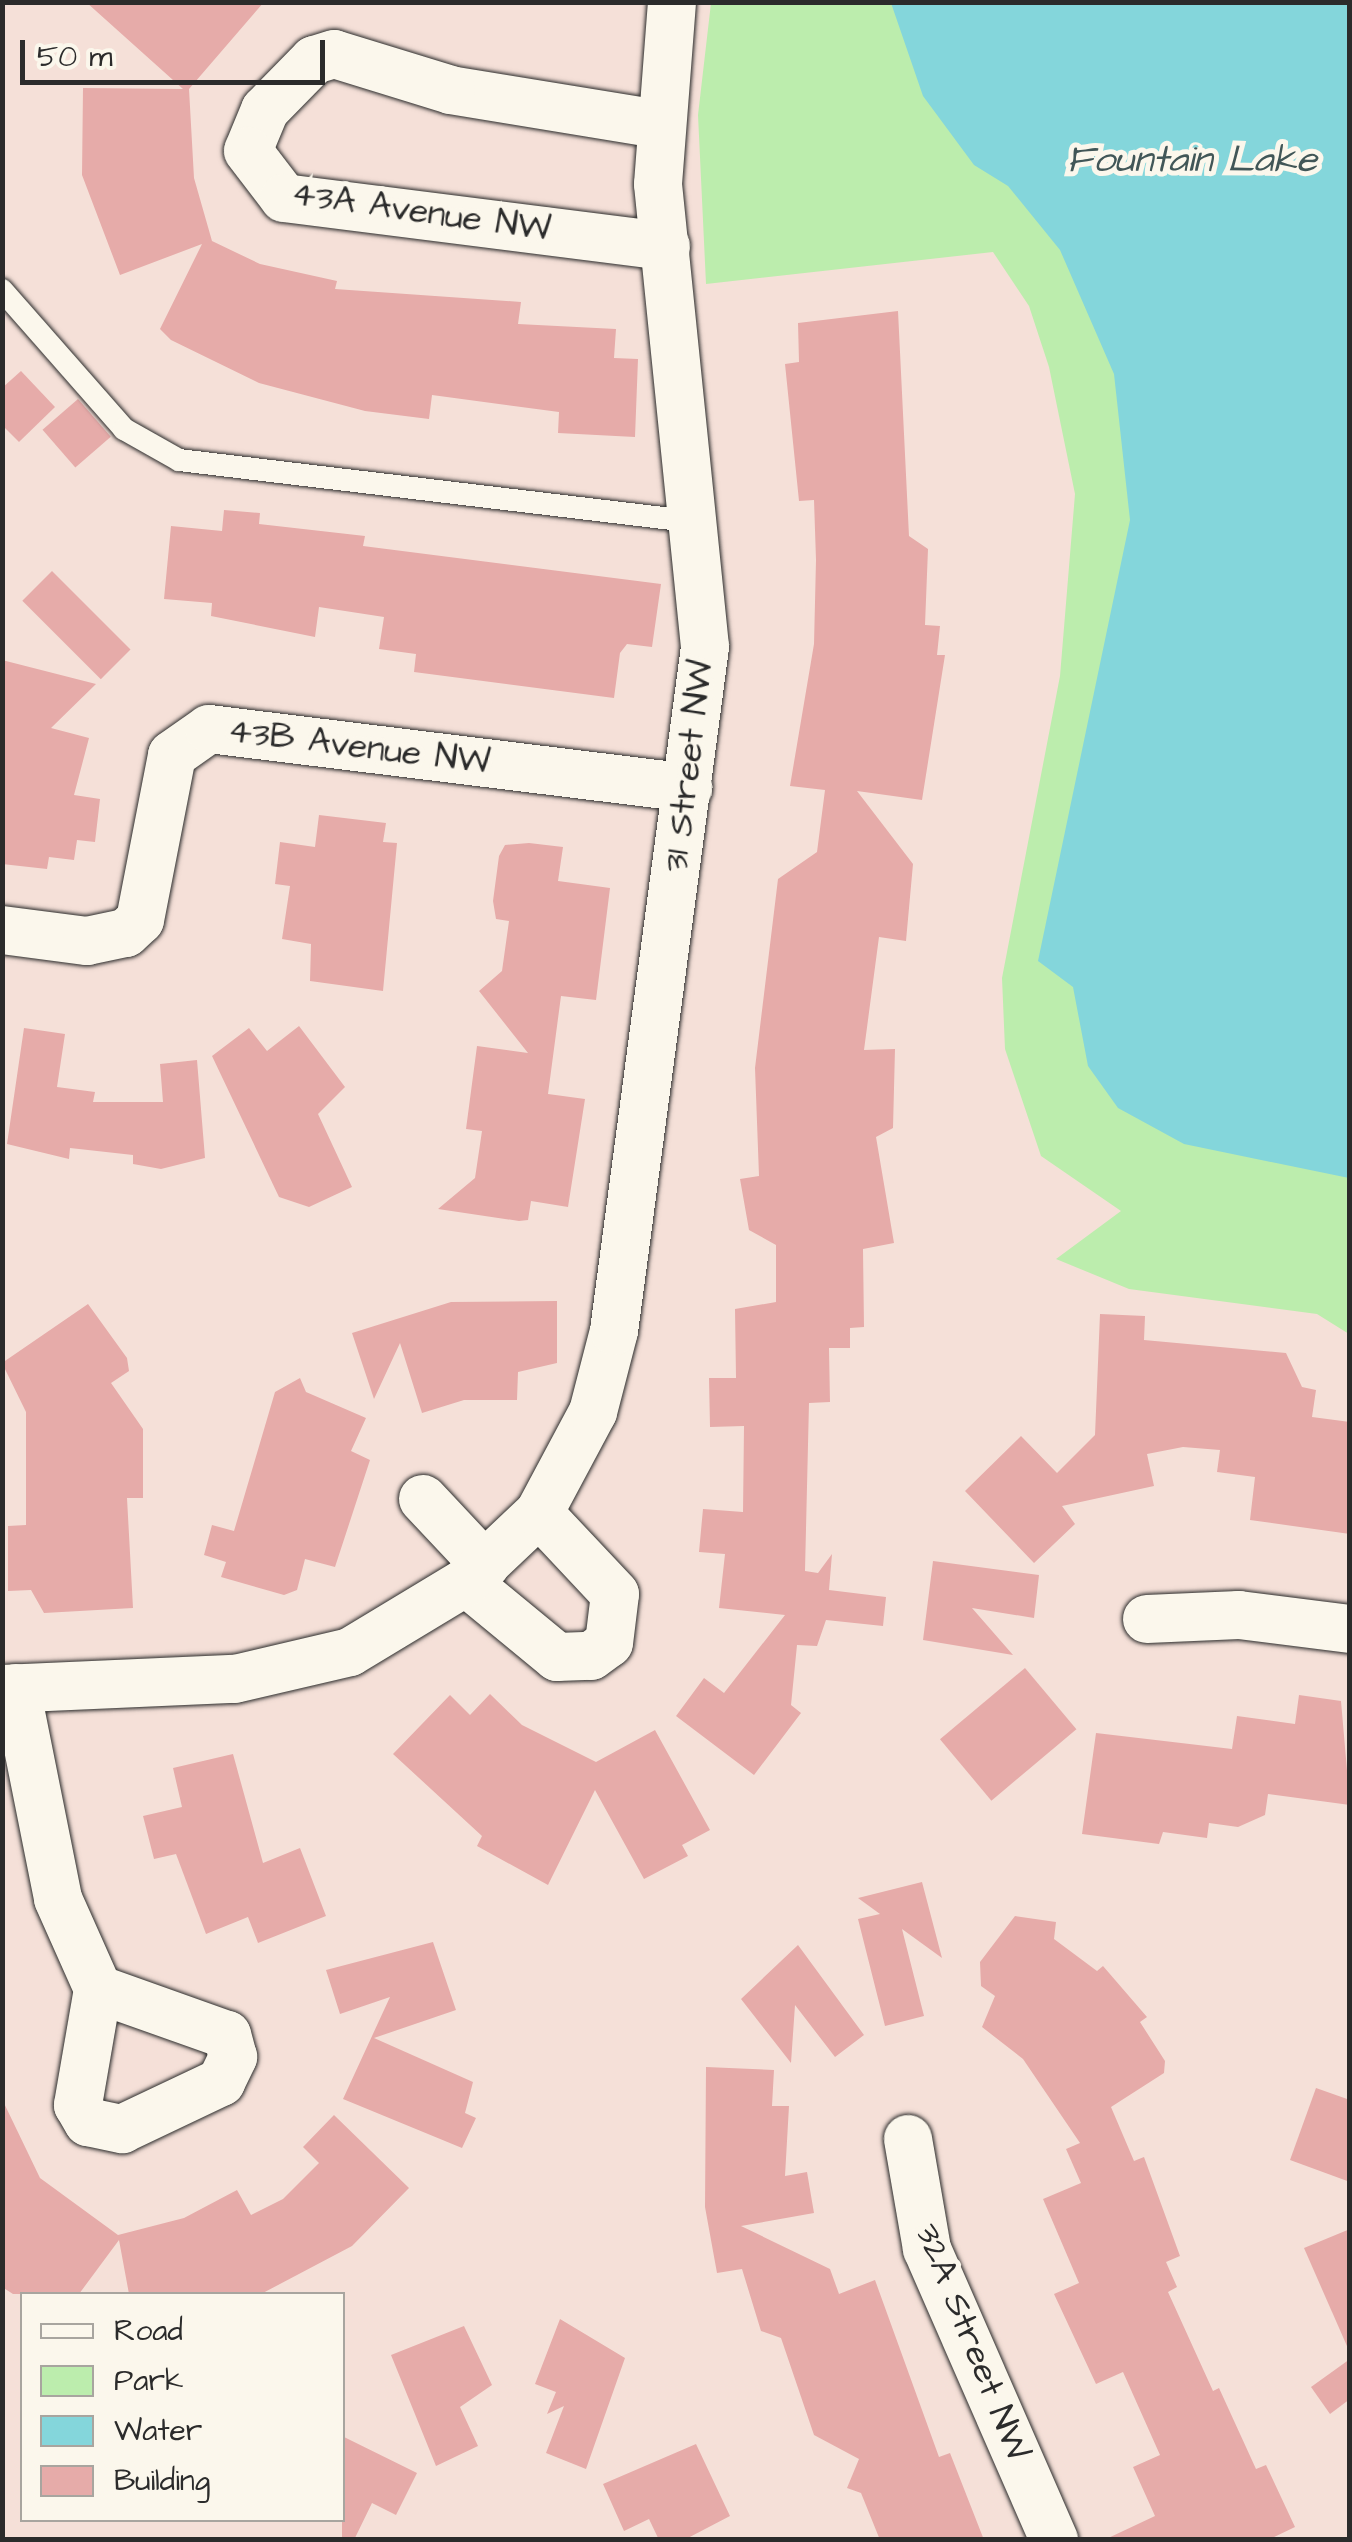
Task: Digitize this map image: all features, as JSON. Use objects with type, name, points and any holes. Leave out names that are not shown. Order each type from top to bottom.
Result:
[{"type":"street","name":"31 Street NW","points":[[9,1688],[235,1679],[316,1664],[380,1638],[476,1573],[539,1513],[593,1412],[614,1332],[704,647],[697,522],[666,246],[658,124],[672,2]]},
{"type":"street","name":"43A Avenue NW","points":[[658,124],[451,90],[334,54],[314,60],[265,110],[248,151],[284,198],[666,246]]},
{"type":"street","name":"43B Avenue NW","points":[[2,930],[86,940],[126,933],[151,899],[172,755],[209,728],[688,788]]},
{"type":"street","points":[[424,1499],[476,1573],[557,1658],[591,1656],[609,1643],[615,1594],[539,1513]]},
{"type":"street","points":[[1147,1618],[1239,1615],[1350,1630]]},
{"type":"street","points":[[9,1688],[58,1899],[98,1989]]},
{"type":"street","name":"32A Street NW","points":[[908,2139],[927,2249],[1054,2540]]},
{"type":"lane","points":[[2,290],[124,429],[179,460],[697,522]]},
{"type":"green space","name":"Fountain Lake","points":[[711,3],[1349,3],[1349,1334],[1317,1314],[1129,1289],[1056,1259],[1121,1211],[1041,1156],[1005,1049],[1002,978],[1060,676],[1075,494],[1049,367],[1029,306],[993,252],[706,284],[698,115]]},
{"type":"water","name":"Fountain Lake","points":[[891,3],[1349,3],[1349,1178],[1184,1144],[1118,1108],[1088,1066],[1073,987],[1038,961],[1130,520],[1114,374],[1060,250],[1008,186],[974,165],[923,96]]},
{"type":"building","points":[[86,2],[264,2],[189,89],[194,178],[212,241],[260,264],[337,281],[335,289],[521,302],[518,324],[616,329],[614,358],[638,359],[635,437],[558,433],[559,412],[432,395],[429,419],[365,411],[259,383],[171,340],[160,329],[202,244],[120,275],[82,175],[83,88],[183,89]]},
{"type":"building","points":[[898,311],[909,536],[928,549],[925,625],[940,626],[937,655],[945,655],[922,800],[857,791],[913,864],[906,941],[879,937],[864,1050],[895,1049],[893,1128],[876,1137],[894,1243],[863,1249],[864,1327],[850,1328],[850,1348],[829,1348],[830,1402],[809,1403],[805,1571],[818,1573],[832,1554],[829,1590],[886,1597],[883,1626],[826,1620],[817,1646],[797,1645],[791,1705],[801,1713],[754,1775],[676,1716],[704,1678],[724,1693],[785,1615],[719,1608],[725,1554],[699,1552],[703,1509],[743,1512],[744,1426],[710,1427],[709,1378],[736,1378],[735,1309],[776,1302],[776,1245],[749,1230],[740,1179],[759,1176],[755,1068],[778,879],[817,852],[825,790],[790,786],[814,644],[816,560],[814,500],[799,501],[785,364],[799,362],[798,323]]},
{"type":"building","points":[[21,371],[55,407],[19,442],[2,425],[2,388]]},
{"type":"building","points":[[78,399],[111,437],[75,468],[43,430]]},
{"type":"building","points":[[224,510],[260,513],[259,524],[365,536],[363,546],[661,584],[652,647],[627,644],[620,653],[614,698],[414,672],[416,654],[379,649],[384,617],[319,607],[315,637],[211,616],[212,603],[164,599],[171,526],[222,531]]},
{"type":"building","points":[[52,571],[130,649],[101,679],[22,601]]},
{"type":"building","points":[[2,660],[96,684],[51,728],[89,738],[74,795],[100,799],[95,842],[77,840],[74,860],[49,857],[47,869],[2,864]]},
{"type":"building","points":[[319,815],[386,823],[383,842],[397,843],[383,991],[310,981],[311,944],[282,939],[290,886],[275,884],[280,842],[315,847]]},
{"type":"building","points":[[505,845],[563,847],[558,881],[610,888],[596,1000],[561,996],[548,1094],[585,1099],[568,1207],[531,1201],[528,1220],[519,1221],[438,1209],[475,1178],[482,1131],[466,1129],[477,1046],[528,1053],[479,991],[502,971],[509,921],[496,919],[493,901],[499,856]]},
{"type":"building","points":[[299,1026],[345,1087],[318,1114],[352,1187],[309,1207],[279,1197],[212,1056],[249,1028],[267,1051]]},
{"type":"building","points":[[24,1028],[65,1034],[57,1087],[95,1092],[93,1102],[163,1102],[160,1064],[197,1060],[205,1158],[161,1169],[133,1164],[133,1155],[70,1148],[69,1159],[7,1144]]},
{"type":"building","points":[[557,1301],[557,1363],[518,1372],[517,1400],[464,1400],[422,1413],[400,1343],[374,1399],[352,1333],[451,1302]]},
{"type":"building","points":[[88,1304],[127,1358],[129,1371],[111,1383],[143,1429],[143,1498],[127,1498],[133,1608],[44,1613],[31,1590],[8,1591],[8,1526],[26,1525],[26,1412],[2,1363]]},
{"type":"building","points":[[1100,1314],[1145,1316],[1144,1340],[1286,1353],[1302,1387],[1316,1390],[1312,1417],[1350,1422],[1350,1534],[1250,1520],[1255,1477],[1217,1472],[1220,1450],[1183,1447],[1147,1454],[1154,1486],[1062,1506],[1075,1524],[1034,1563],[965,1491],[1021,1436],[1057,1473],[1095,1435]]},
{"type":"building","points":[[300,1378],[306,1392],[366,1418],[351,1451],[370,1460],[335,1567],[305,1559],[297,1590],[284,1595],[221,1577],[226,1562],[204,1555],[212,1525],[234,1531],[275,1392]]},
{"type":"building","points":[[933,1561],[1039,1575],[1034,1618],[972,1608],[1013,1655],[923,1640]]},
{"type":"building","points":[[1025,1668],[1076,1729],[991,1801],[940,1739]]},
{"type":"building","points":[[490,1694],[522,1725],[596,1762],[655,1730],[710,1830],[682,1845],[688,1856],[644,1879],[595,1790],[548,1885],[477,1846],[482,1836],[393,1754],[450,1695],[470,1715]]},
{"type":"building","points":[[1299,1695],[1341,1701],[1350,1805],[1268,1794],[1265,1815],[1238,1827],[1209,1823],[1207,1838],[1163,1832],[1159,1844],[1082,1834],[1096,1733],[1232,1749],[1237,1716],[1295,1724]]},
{"type":"building","points":[[233,1754],[263,1863],[300,1848],[326,1916],[258,1943],[248,1917],[206,1934],[176,1854],[154,1859],[143,1816],[182,1807],[173,1768]]},
{"type":"building","points":[[922,1882],[942,1958],[902,1929],[924,2016],[885,2026],[858,1919],[880,1914],[858,1898]]},
{"type":"building","points":[[1015,1916],[1056,1922],[1054,1939],[1097,1971],[1103,1966],[1147,2017],[1140,2022],[1165,2061],[1164,2073],[1111,2107],[1134,2161],[1144,2157],[1180,2256],[1166,2262],[1177,2287],[1168,2292],[1213,2391],[1219,2388],[1256,2469],[1266,2465],[1295,2527],[1268,2540],[1104,2540],[1155,2516],[1133,2467],[1160,2455],[1123,2372],[1096,2384],[1054,2294],[1079,2283],[1043,2199],[1081,2183],[1066,2149],[1080,2143],[1023,2059],[982,2027],[995,1996],[981,1986],[980,1962]]},
{"type":"building","points":[[433,1942],[456,2010],[374,2038],[473,2082],[465,2113],[476,2118],[462,2148],[343,2099],[390,1997],[340,2014],[326,1970]]},
{"type":"building","points":[[798,1945],[864,2035],[835,2057],[795,2005],[791,2063],[741,1999]]},
{"type":"building","points":[[706,2067],[774,2070],[772,2106],[789,2106],[785,2176],[807,2172],[814,2213],[741,2226],[830,2269],[839,2294],[875,2280],[939,2457],[950,2453],[984,2540],[880,2540],[861,2493],[847,2488],[859,2459],[814,2435],[781,2338],[761,2331],[742,2269],[717,2273],[705,2207]]},
{"type":"building","points":[[1316,2088],[1350,2100],[1350,2182],[1290,2160]]},
{"type":"building","points":[[2,2099],[40,2178],[118,2235],[184,2218],[237,2190],[251,2215],[283,2199],[319,2163],[303,2147],[334,2115],[409,2188],[352,2246],[265,2292],[129,2292],[119,2240],[80,2292],[13,2294],[2,2287]]},
{"type":"building","points":[[1350,2229],[1350,2353],[1304,2248]]},
{"type":"building","points":[[560,2319],[625,2358],[586,2469],[546,2453],[564,2406],[547,2414],[556,2392],[535,2384]]},
{"type":"building","points":[[464,2326],[492,2385],[460,2407],[478,2446],[436,2466],[391,2355]]},
{"type":"building","points":[[1350,2359],[1350,2399],[1330,2414],[1311,2387]]},
{"type":"building","points":[[345,2437],[417,2473],[396,2515],[372,2503],[354,2540],[342,2540]]},
{"type":"building","points":[[696,2444],[730,2516],[684,2540],[659,2540],[649,2519],[624,2531],[603,2484]]}]
